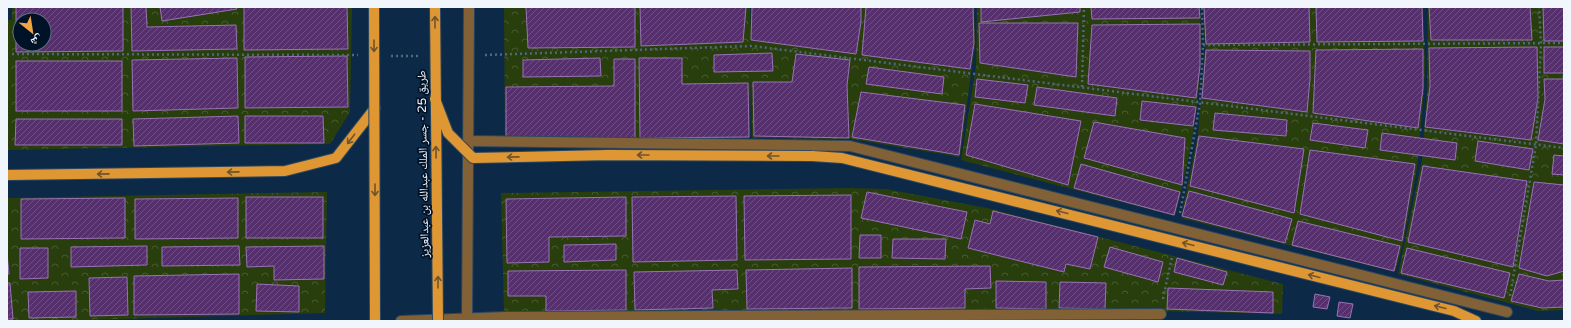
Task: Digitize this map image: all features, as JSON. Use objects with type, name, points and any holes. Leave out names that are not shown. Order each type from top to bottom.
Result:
[{"type":"main road","points":[[374,7],[375,321]]},
{"type":"main road","name":"طريق 25 - جسر الملك عبدالله بن عبدالعزيز","points":[[435,7],[438,321]]},
{"type":"main road","points":[[435,99],[448,133],[473,158],[608,155],[812,156],[842,158],[1175,240],[1454,311],[1476,321]]},
{"type":"main road","points":[[7,175],[285,171],[336,158],[375,108]]},
{"type":"street","points":[[467,321],[467,56],[469,7]]},
{"type":"street","points":[[468,141],[850,146],[1507,312]]},
{"type":"street","points":[[401,321],[514,317],[1160,314]]},
{"type":"path","points":[[1082,87],[1084,7]]},
{"type":"path","points":[[1177,228],[1200,103],[1203,45],[1202,7]]},
{"type":"path","points":[[1507,312],[1536,145],[1541,43],[1539,7]]},
{"type":"path","points":[[1203,45],[1564,43]]},
{"type":"path","points":[[467,56],[752,46],[1564,148]]},
{"type":"path","points":[[12,54],[364,56]]},
{"type":"path","points":[[388,56],[427,56]]},
{"type":"path","points":[[1160,314],[1175,240]]},
{"type":"green space","points":[[12,7],[352,7],[350,112],[330,144],[7,150],[7,20],[12,20],[12,52],[52,52],[52,12],[12,12]]},
{"type":"green space","points":[[504,7],[750,7],[751,31],[752,7],[974,7],[975,44],[960,157],[851,139],[752,138],[751,72],[750,138],[505,141]]},
{"type":"green space","points":[[977,7],[1200,7],[1201,30],[1197,106],[1188,162],[1175,216],[961,160],[976,66]]},
{"type":"green space","points":[[1203,7],[1423,7],[1425,65],[1417,168],[1403,244],[1395,272],[1181,218],[1198,134],[1205,49]]},
{"type":"green space","points":[[1428,7],[1564,7],[1564,310],[1538,311],[1398,274],[1422,160],[1427,92]]},
{"type":"green space","points":[[851,188],[886,189],[987,208],[1283,284],[1282,314],[1116,310],[504,312],[501,193]]},
{"type":"green space","points":[[327,192],[325,313],[7,321],[7,198]]},
{"type":"building","points":[[16,7],[123,7],[123,51],[52,52],[52,12],[16,12]]},
{"type":"building","points":[[131,7],[146,7],[147,27],[236,25],[237,49],[132,51]]},
{"type":"building","points":[[160,7],[236,7],[237,9],[162,21]]},
{"type":"building","points":[[244,7],[347,7],[348,49],[244,50]]},
{"type":"building","points":[[526,7],[635,7],[635,47],[528,48]]},
{"type":"building","points":[[640,7],[746,7],[743,42],[641,46]]},
{"type":"building","points":[[752,7],[861,7],[861,22],[856,54],[751,40]]},
{"type":"building","points":[[866,7],[973,7],[974,43],[970,69],[862,55]]},
{"type":"building","points":[[981,7],[1080,7],[1080,12],[981,22]]},
{"type":"building","points":[[1091,7],[1199,7],[1200,18],[1092,19]]},
{"type":"building","points":[[1204,7],[1309,7],[1310,42],[1206,44]]},
{"type":"building","points":[[1316,7],[1422,7],[1423,41],[1317,42]]},
{"type":"building","points":[[1429,7],[1530,7],[1532,40],[1431,40]]},
{"type":"building","points":[[1543,7],[1564,7],[1564,41],[1544,41]]},
{"type":"building","points":[[979,23],[1078,23],[1076,77],[980,63]]},
{"type":"building","points":[[1200,24],[1200,66],[1196,98],[1088,84],[1092,25]]},
{"type":"building","points":[[1537,47],[1538,98],[1531,140],[1425,127],[1430,86],[1429,48]]},
{"type":"building","points":[[1544,47],[1564,47],[1564,73],[1544,73]]},
{"type":"building","points":[[1423,49],[1423,88],[1418,128],[1313,113],[1316,50]]},
{"type":"building","points":[[1206,50],[1310,51],[1310,79],[1307,112],[1202,98]]},
{"type":"building","points":[[772,53],[773,71],[714,72],[714,55]]},
{"type":"building","points":[[796,54],[850,60],[847,85],[849,138],[754,136],[753,82],[792,82]]},
{"type":"building","points":[[347,56],[348,107],[245,108],[245,57]]},
{"type":"building","points":[[237,58],[238,108],[133,111],[132,60]]},
{"type":"building","points":[[600,58],[601,76],[523,77],[523,60]]},
{"type":"building","points":[[639,58],[682,58],[682,84],[748,83],[749,137],[640,138]]},
{"type":"building","points":[[614,59],[635,59],[635,138],[506,139],[506,87],[614,86]]},
{"type":"building","points":[[16,61],[122,61],[122,111],[16,111]]},
{"type":"building","points":[[869,67],[944,77],[942,94],[866,84]]},
{"type":"building","points":[[977,79],[1028,85],[1025,103],[975,97]]},
{"type":"building","points":[[1544,79],[1564,79],[1564,144],[1538,140],[1545,99]]},
{"type":"building","points":[[1037,87],[1117,98],[1115,116],[1034,105]]},
{"type":"building","points":[[861,92],[965,105],[959,155],[852,137]]},
{"type":"building","points":[[1142,101],[1196,107],[1193,126],[1140,120]]},
{"type":"building","points":[[975,104],[1081,121],[1068,185],[966,155]]},
{"type":"building","points":[[1215,113],[1287,120],[1286,136],[1213,130]]},
{"type":"building","points":[[238,116],[239,143],[134,146],[133,119]]},
{"type":"building","points":[[245,116],[323,116],[324,143],[245,143]]},
{"type":"building","points":[[16,119],[122,119],[122,145],[15,145]]},
{"type":"building","points":[[1094,122],[1185,138],[1182,185],[1084,158]]},
{"type":"building","points":[[1313,123],[1368,130],[1365,148],[1310,140]]},
{"type":"building","points":[[1382,133],[1457,143],[1455,160],[1380,150]]},
{"type":"building","points":[[1199,136],[1304,149],[1294,213],[1190,186]]},
{"type":"building","points":[[1478,141],[1533,149],[1529,170],[1475,161]]},
{"type":"building","points":[[1310,150],[1415,164],[1402,241],[1300,214]]},
{"type":"building","points":[[1554,155],[1564,156],[1564,175],[1552,174]]},
{"type":"building","points":[[1081,164],[1180,192],[1174,215],[1074,188]]},
{"type":"building","points":[[1423,166],[1527,181],[1513,267],[1408,242]]},
{"type":"building","points":[[1534,182],[1564,185],[1564,271],[1547,276],[1519,268]]},
{"type":"building","points":[[1189,191],[1292,219],[1285,243],[1182,216]]},
{"type":"building","points":[[867,192],[967,212],[961,239],[861,218]]},
{"type":"building","points":[[851,195],[851,259],[745,260],[744,196]]},
{"type":"building","points":[[736,196],[737,260],[633,262],[632,197]]},
{"type":"building","points":[[246,197],[323,197],[323,238],[246,238]]},
{"type":"building","points":[[626,197],[626,236],[549,237],[549,262],[507,263],[506,199]]},
{"type":"building","points":[[125,198],[125,238],[21,239],[21,199]]},
{"type":"building","points":[[238,198],[238,238],[135,239],[135,199]]},
{"type":"building","points":[[993,211],[1098,237],[1090,269],[1066,264],[1064,272],[968,248],[975,220],[990,224]]},
{"type":"building","points":[[1298,221],[1400,246],[1394,271],[1292,245]]},
{"type":"building","points":[[860,235],[881,235],[881,258],[859,258]]},
{"type":"building","points":[[893,239],[946,239],[945,259],[892,258]]},
{"type":"building","points":[[616,244],[616,260],[564,262],[564,245]]},
{"type":"building","points":[[147,246],[147,265],[71,267],[71,247]]},
{"type":"building","points":[[239,246],[240,265],[162,266],[162,247]]},
{"type":"building","points":[[324,246],[324,279],[274,280],[274,266],[247,267],[246,247]]},
{"type":"building","points":[[1110,247],[1163,262],[1158,282],[1104,267]]},
{"type":"building","points":[[20,248],[48,248],[48,278],[20,279]]},
{"type":"building","points":[[1407,248],[1510,273],[1504,298],[1401,273]]},
{"type":"building","points":[[7,253],[9,274],[7,274]]},
{"type":"building","points":[[1177,258],[1227,272],[1223,285],[1174,272]]},
{"type":"building","points":[[990,266],[991,288],[965,289],[965,308],[859,309],[859,267]]},
{"type":"building","points":[[852,268],[852,308],[747,309],[746,270]]},
{"type":"building","points":[[626,270],[626,310],[546,311],[546,296],[508,296],[508,271]]},
{"type":"building","points":[[737,270],[738,289],[712,290],[713,308],[635,310],[634,272]]},
{"type":"building","points":[[239,274],[239,314],[134,315],[134,276]]},
{"type":"building","points":[[1519,274],[1549,281],[1564,280],[1564,307],[1542,308],[1511,301]]},
{"type":"building","points":[[127,277],[128,315],[90,316],[89,278]]},
{"type":"building","points":[[996,281],[1046,282],[1046,309],[996,308]]},
{"type":"building","points":[[1060,282],[1106,283],[1105,309],[1059,308]]},
{"type":"building","points":[[7,283],[10,283],[13,319],[7,319]]},
{"type":"building","points":[[257,284],[299,286],[299,312],[256,311]]},
{"type":"building","points":[[1168,288],[1273,292],[1273,313],[1167,309]]},
{"type":"building","points":[[76,291],[76,317],[29,318],[28,292]]},
{"type":"building","points":[[1315,294],[1330,297],[1327,309],[1313,307]]},
{"type":"building","points":[[1339,302],[1353,304],[1350,318],[1337,316]]}]
